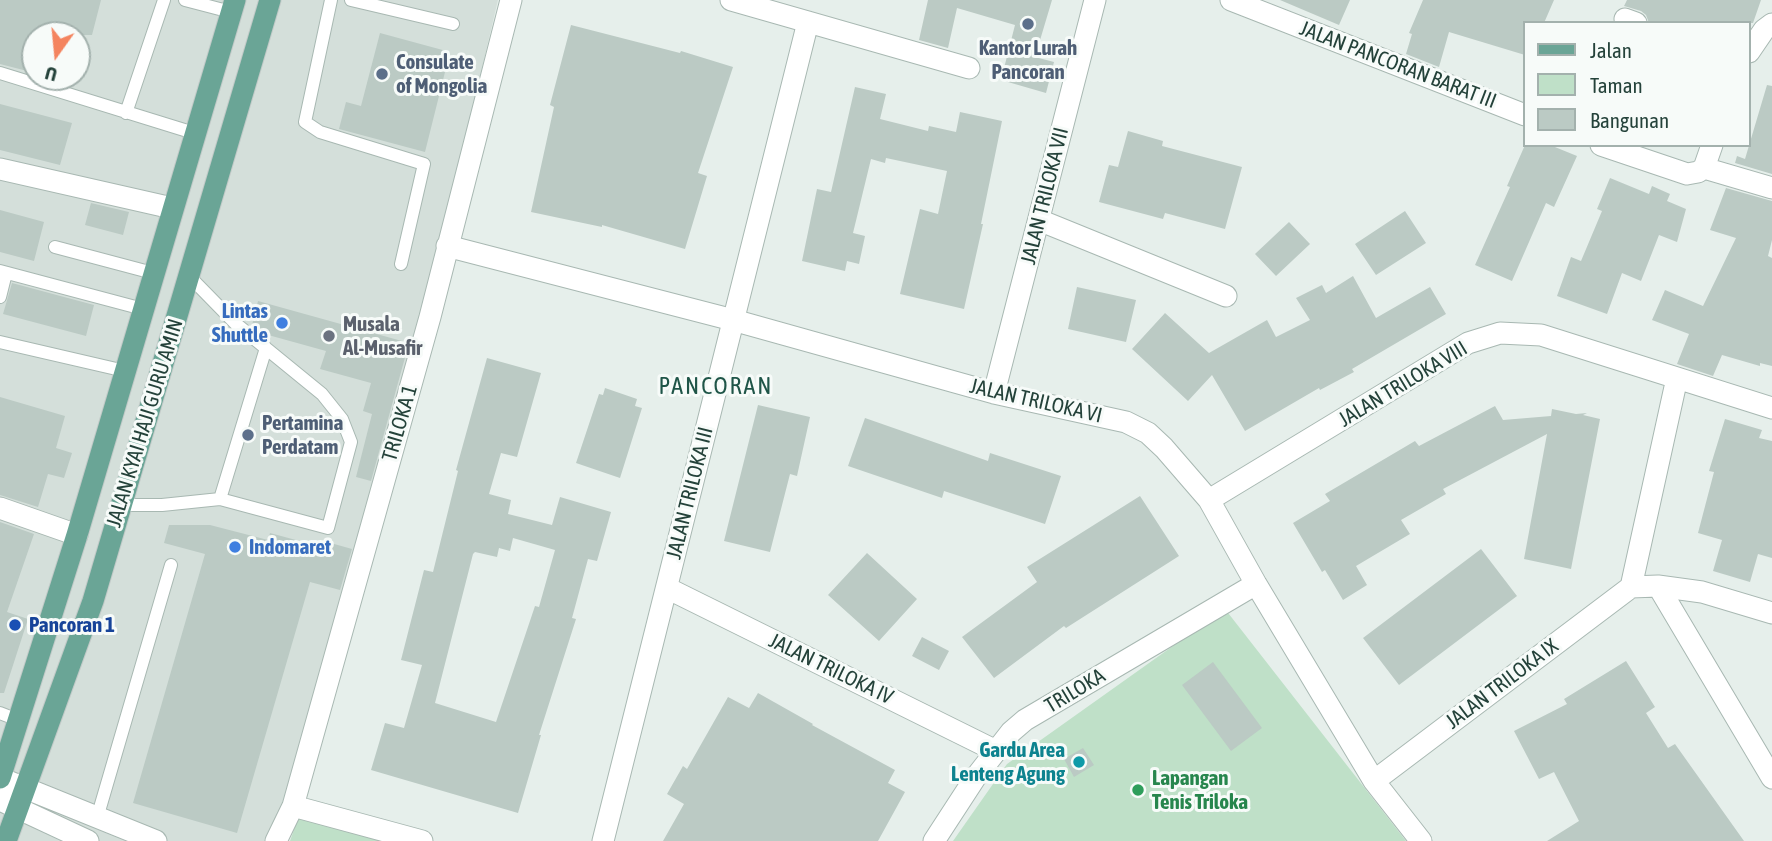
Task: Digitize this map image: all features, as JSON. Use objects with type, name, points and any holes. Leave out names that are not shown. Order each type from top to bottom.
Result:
[{"type":"main road","name":"JALAN KYAI HAJI GURU AMIN","points":[[6,841],[17,807],[33,790],[93,601],[128,505],[195,282],[270,0]]},
{"type":"main road","name":"JALAN KYAI HAJI GURU AMIN","points":[[0,778],[9,716],[77,535],[233,6]]},
{"type":"street","name":"TRILOKA 1","points":[[276,841],[293,806],[430,317],[511,0]]},
{"type":"street","points":[[731,0],[969,68]]},
{"type":"street","name":"JALAN TRILOKA VII","points":[[994,393],[1095,0]]},
{"type":"street","name":"JALAN PANCORAN BARAT III","points":[[1231,0],[1524,115]]},
{"type":"street","name":"JALAN TRILOKA III","points":[[603,841],[808,22]]},
{"type":"street","points":[[1751,49],[1764,30],[1772,24]]},
{"type":"street","points":[[1607,147],[1688,174],[1704,168],[1711,147]]},
{"type":"street","points":[[1704,168],[1772,188]]},
{"type":"street","points":[[0,169],[172,208]]},
{"type":"street","points":[[1039,220],[1226,296]]},
{"type":"street","name":"JALAN TRILOKA VI","points":[[447,246],[733,320],[994,393],[1126,422],[1148,433],[1164,447],[1209,500],[1255,584],[1374,781],[1422,841]]},
{"type":"street","name":"JALAN TRILOKA VIII","points":[[1209,500],[1468,344],[1500,333],[1541,335],[1772,408]]},
{"type":"street","points":[[1677,379],[1631,587],[1658,586],[1702,592],[1772,613]]},
{"type":"street","points":[[0,508],[77,535]]},
{"type":"street","name":"TRILOKA","points":[[934,841],[975,778],[1011,732],[1025,720],[1255,584]]},
{"type":"street","points":[[1658,586],[1772,778]]},
{"type":"street","name":"JALAN TRILOKA IV","points":[[667,587],[996,751]]},
{"type":"street","name":"JALAN TRILOKA IX","points":[[1374,781],[1631,587]]},
{"type":"street","points":[[0,778],[156,841]]},
{"type":"street","points":[[293,806],[422,841]]},
{"type":"street","points":[[17,807],[79,837]]},
{"type":"lane","points":[[126,113],[164,0]]},
{"type":"lane","points":[[185,0],[233,6]]},
{"type":"lane","points":[[331,0],[305,122],[320,132],[424,164],[401,264]]},
{"type":"lane","points":[[351,0],[453,24]]},
{"type":"lane","points":[[0,73],[194,133]]},
{"type":"lane","points":[[55,247],[153,273]]},
{"type":"lane","points":[[0,297],[3,272],[143,309]]},
{"type":"lane","points":[[128,505],[162,505],[220,499],[328,528],[351,442],[349,432],[335,407],[304,378],[235,323],[195,282]]},
{"type":"lane","points":[[0,342],[125,371]]},
{"type":"lane","points":[[220,499],[266,348]]},
{"type":"lane","points":[[88,813],[171,565]]},
{"type":"shaded area","points":[[0,0],[498,0],[416,350],[275,841],[0,841]]},
{"type":"green space","points":[[1225,609],[1406,841],[953,841],[1007,764]]},
{"type":"green space","points":[[298,818],[427,841],[290,841]]},
{"type":"building","points":[[0,0],[101,0],[92,35],[91,21],[21,21],[21,69],[0,64]]},
{"type":"building","points":[[928,0],[1052,0],[1035,57],[1054,62],[1046,93],[1001,80],[1015,25],[957,8],[948,48],[919,40]]},
{"type":"building","points":[[1280,0],[1350,0],[1339,25]]},
{"type":"building","points":[[1423,0],[1554,0],[1545,21],[1524,21],[1524,55],[1449,32],[1439,67],[1406,54],[1412,34],[1409,33]]},
{"type":"building","points":[[1627,0],[1761,0],[1753,23],[1648,21],[1641,11],[1624,6]]},
{"type":"building","points":[[571,25],[680,53],[681,51],[733,67],[698,173],[707,176],[685,249],[602,225],[531,212],[554,107],[550,105]]},
{"type":"building","points":[[380,33],[450,52],[425,152],[339,129],[346,102],[361,106]]},
{"type":"building","points":[[1767,85],[1772,86],[1772,174],[1735,163],[1737,156],[1745,159],[1749,147],[1751,147]]},
{"type":"building","points":[[855,87],[886,94],[880,119],[928,131],[929,126],[956,132],[960,112],[1002,121],[964,309],[900,294],[920,209],[938,214],[947,171],[886,158],[885,163],[871,159],[853,233],[865,236],[859,264],[847,261],[845,271],[802,261],[817,189],[831,192]]},
{"type":"building","points":[[0,104],[72,123],[60,165],[0,150]]},
{"type":"building","points":[[1128,131],[1163,141],[1162,146],[1242,167],[1225,229],[1165,213],[1163,219],[1099,202],[1109,165],[1118,167]]},
{"type":"building","points":[[1524,147],[1555,147],[1577,156],[1554,207],[1546,203],[1512,281],[1475,265],[1510,187],[1507,186]]},
{"type":"building","points":[[1610,178],[1649,194],[1652,186],[1670,194],[1667,201],[1686,209],[1677,242],[1659,235],[1641,281],[1622,273],[1607,314],[1557,296],[1571,257],[1581,261],[1602,211],[1597,209]]},
{"type":"building","points":[[1726,188],[1772,201],[1772,240],[1768,256],[1772,258],[1772,366],[1760,363],[1760,366],[1722,355],[1713,376],[1677,364],[1689,334],[1652,320],[1665,290],[1703,306],[1736,238],[1710,230]]},
{"type":"building","points":[[91,203],[129,212],[123,235],[85,225]]},
{"type":"building","points":[[0,210],[44,222],[34,261],[0,252]]},
{"type":"building","points":[[1405,211],[1426,243],[1376,275],[1355,244]]},
{"type":"building","points":[[1289,222],[1310,244],[1276,276],[1255,254]]},
{"type":"building","points":[[1353,276],[1376,318],[1430,287],[1446,314],[1352,369],[1354,372],[1320,390],[1319,388],[1245,431],[1212,375],[1188,401],[1132,349],[1165,313],[1209,353],[1267,320],[1276,337],[1310,320],[1296,298],[1322,285],[1326,293]]},
{"type":"building","points":[[12,283],[94,305],[86,336],[3,314]]},
{"type":"building","points":[[1077,287],[1136,300],[1126,342],[1068,329]]},
{"type":"building","points":[[258,301],[409,343],[371,481],[356,477],[372,414],[363,411],[371,383],[320,369],[326,351],[261,333],[252,325]]},
{"type":"building","points":[[487,358],[541,373],[517,457],[501,453],[489,494],[511,500],[508,514],[552,525],[560,497],[611,512],[597,561],[588,559],[572,618],[576,619],[539,735],[518,813],[371,770],[385,723],[404,728],[422,665],[401,660],[424,570],[433,572],[458,471],[456,470]],"holes":[[[513,538],[555,550],[539,607],[535,606],[496,722],[435,703],[473,554],[475,552],[497,557],[499,548],[510,551]]]},
{"type":"building","points":[[605,388],[637,399],[635,406],[642,408],[620,478],[576,463],[599,394],[603,395]]},
{"type":"building","points":[[0,397],[65,416],[56,448],[72,453],[64,478],[48,474],[38,507],[0,495]]},
{"type":"building","points":[[758,405],[810,417],[797,476],[790,474],[770,552],[724,541]]},
{"type":"building","points":[[1495,406],[1503,420],[1551,416],[1552,409],[1576,414],[1587,413],[1583,415],[1600,419],[1571,569],[1524,559],[1547,434],[1443,489],[1446,494],[1401,520],[1410,534],[1356,566],[1367,585],[1343,600],[1325,570],[1322,572],[1293,523],[1330,501],[1325,494],[1415,441],[1419,446]]},
{"type":"building","points":[[865,418],[988,461],[990,453],[1061,476],[1045,524],[944,491],[942,498],[848,466]]},
{"type":"building","points":[[1725,419],[1762,430],[1759,438],[1772,441],[1772,558],[1758,554],[1750,582],[1713,571],[1722,540],[1698,533],[1714,472],[1709,471]]},
{"type":"building","points":[[1140,496],[1179,556],[1066,628],[1064,626],[994,678],[962,637],[1037,582],[1027,567]]},
{"type":"building","points":[[0,522],[34,534],[7,612],[28,619],[4,693],[0,693]]},
{"type":"building","points":[[169,525],[210,525],[268,540],[270,533],[318,546],[320,540],[352,549],[340,590],[310,582],[237,833],[133,803],[205,554],[164,543]]},
{"type":"building","points":[[1481,549],[1517,596],[1399,685],[1363,638]]},
{"type":"building","points":[[867,553],[917,599],[879,641],[828,595]]},
{"type":"building","points":[[922,637],[949,651],[939,670],[912,656]]},
{"type":"building","points":[[1626,661],[1655,707],[1646,713],[1668,748],[1675,744],[1744,841],[1547,841],[1579,821],[1554,772],[1539,779],[1514,731],[1567,704],[1564,699]]},
{"type":"building","points":[[1213,662],[1262,728],[1231,751],[1182,685]]},
{"type":"building","points":[[758,693],[895,770],[888,783],[905,792],[878,841],[663,841],[684,804],[667,794],[683,766],[687,769],[728,697],[749,708]]},
{"type":"building","name":"Gardu Area Lenteng Agung","points":[[1083,748],[1094,765],[1074,777],[1064,759]]},
{"type":"place","name":"Kantor Lurah Pancoran","points":[[1028,24]]},
{"type":"place","name":"Consulate of Mongolia","points":[[382,74]]},
{"type":"place","name":"Lintas Shuttle","points":[[282,323]]},
{"type":"place","name":"Musala Al-Musafir","points":[[329,336]]},
{"type":"place","name":"Pertamina Perdatam","points":[[248,435]]},
{"type":"place","name":"Indomaret","points":[[235,547]]},
{"type":"place","name":"Pancoran 1","points":[[15,625]]},
{"type":"place","name":"Gardu Area Lenteng Agung","points":[[1079,762]]},
{"type":"place","name":"Lapangan Tenis Triloka","points":[[1138,790]]},
{"type":"district","name":"PANCORAN","points":[[716,386]]}]
